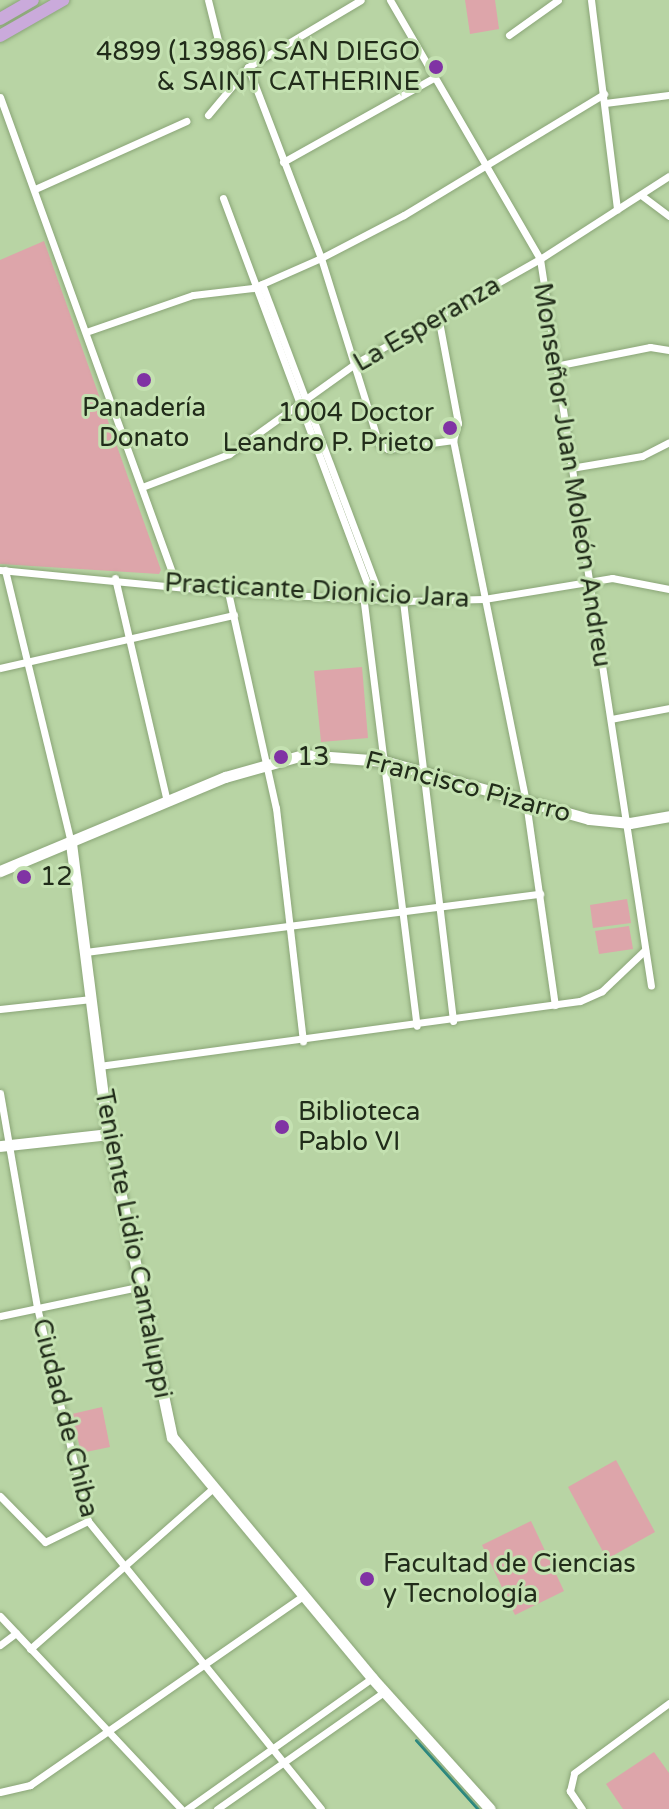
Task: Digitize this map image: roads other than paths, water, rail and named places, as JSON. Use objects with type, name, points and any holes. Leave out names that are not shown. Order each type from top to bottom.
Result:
[{"type":"main road","points":[[0,19],[33,0]]},
{"type":"main road","points":[[0,36],[63,0]]},
{"type":"street","points":[[208,0],[221,52]]},
{"type":"street","points":[[208,115],[248,67],[361,0]]},
{"type":"street","name":"Monseñor Juan Moleón Andreu","points":[[390,0],[540,259],[585,582],[630,823],[651,986]]},
{"type":"street","points":[[509,35],[558,0]]},
{"type":"street","points":[[591,0],[617,209]]},
{"type":"street","points":[[248,67],[321,258],[379,444],[388,449],[453,440]]},
{"type":"street","points":[[283,162],[435,77]]},
{"type":"street","points":[[86,332],[193,295],[260,285],[321,258],[604,98],[669,95]]},
{"type":"street","points":[[0,97],[177,586]]},
{"type":"street","points":[[35,189],[186,121]]},
{"type":"street","name":"La Esperanza","points":[[142,487],[229,454],[356,363],[540,259],[669,176]]},
{"type":"street","points":[[641,195],[669,216]]},
{"type":"street","points":[[223,198],[260,285],[372,596],[384,761],[417,1026]]},
{"type":"street","points":[[438,316],[458,423],[453,440],[526,802],[555,1005]]},
{"type":"street","points":[[555,366],[650,347],[669,350]]},
{"type":"street","points":[[571,468],[642,456],[669,442]]},
{"type":"street","name":"Practicante Dionicio Jara","points":[[2,570],[115,578],[228,592],[372,596],[403,601],[484,599],[625,577],[669,589]]},
{"type":"street","name":"Teniente Lidio Cantaluppi","points":[[2,570],[28,662],[71,843],[108,1134],[172,1437],[372,1678],[490,1809]]},
{"type":"street","points":[[115,578],[167,802]]},
{"type":"street","points":[[228,592],[268,763],[303,1041]]},
{"type":"street","points":[[403,601],[453,1021]]},
{"type":"street","points":[[0,668],[234,615]]},
{"type":"street","points":[[611,719],[669,708]]},
{"type":"street","name":"Francisco Pizarro","points":[[0,871],[268,763],[326,754],[384,761],[589,819],[630,823],[669,816]]},
{"type":"street","points":[[85,952],[540,894]]},
{"type":"street","points":[[99,1066],[417,1026],[555,1005],[594,996],[645,950]]},
{"type":"street","points":[[0,1009],[91,999]]},
{"type":"street","name":"Ciudad de Chiba","points":[[0,1093],[4,1146],[37,1307],[88,1521],[321,1809]]},
{"type":"street","points":[[4,1146],[108,1134]]},
{"type":"street","points":[[0,1316],[138,1287]]},
{"type":"street","points":[[30,1649],[213,1488]]},
{"type":"street","points":[[0,1496],[45,1542],[88,1521]]},
{"type":"street","points":[[0,1792],[30,1785],[303,1596]]},
{"type":"street","points":[[0,1616],[181,1809]]},
{"type":"street","points":[[0,1645],[16,1633]]},
{"type":"street","points":[[187,1809],[372,1678]]},
{"type":"street","points":[[217,1809],[384,1692]]},
{"type":"street","points":[[582,1809],[570,1791],[574,1773],[669,1703]]},
{"type":"waterway","points":[[416,1740],[478,1809]]},
{"type":"place","name":"4899 (13986) SAN DIEGO & SAINT CATHERINE","points":[[436,67]]},
{"type":"place","name":"Panadería Donato","points":[[144,380]]},
{"type":"place","name":"1004 Doctor Leandro P. Prieto","points":[[450,428]]},
{"type":"place","name":"13","points":[[281,757]]},
{"type":"place","name":"12","points":[[24,877]]},
{"type":"place","name":"Biblioteca Pablo VI","points":[[282,1127]]},
{"type":"place","name":"Facultad de Ciencias y Tecnología","points":[[367,1579]]}]
